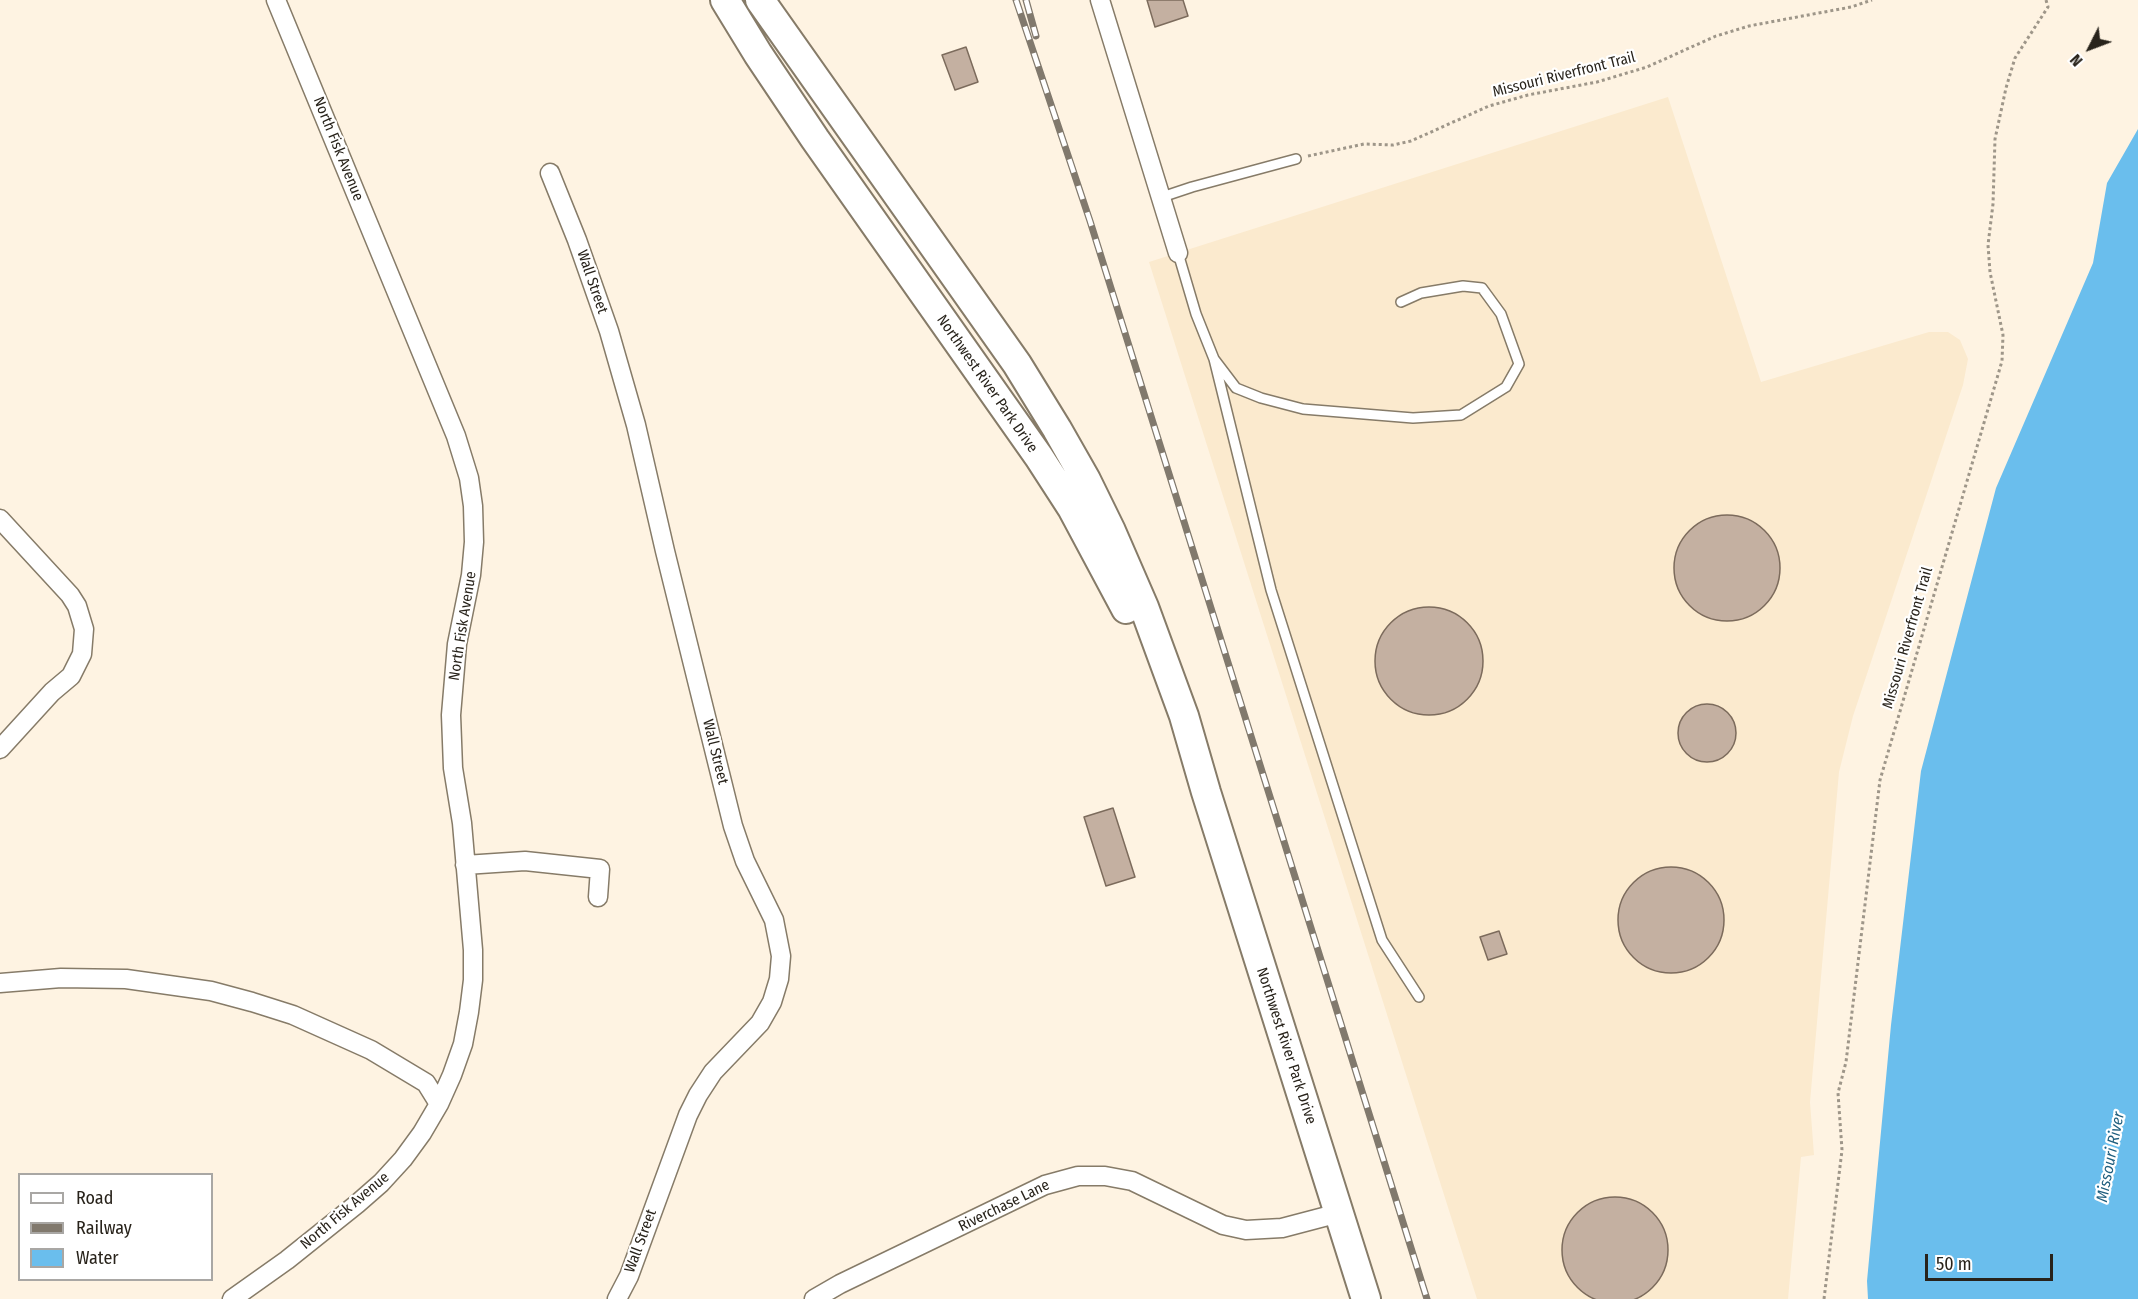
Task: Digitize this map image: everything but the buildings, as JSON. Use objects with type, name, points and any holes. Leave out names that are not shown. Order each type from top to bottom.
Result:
[{"type":"main road","name":"Northwest River Park Drive","points":[[725,0],[815,139],[988,383],[1072,508],[1118,592],[1206,792]]},
{"type":"main road","name":"Northwest River Park Drive","points":[[760,0],[1017,364],[1086,480],[1111,531],[1172,678],[1366,1299]]},
{"type":"street","name":"North Fisk Avenue","points":[[232,1299],[287,1260],[381,1183],[410,1150],[439,1104],[452,1075],[463,1044],[470,1012],[473,980],[473,950],[462,823],[453,768],[452,715],[458,644],[471,576],[474,542],[473,506],[469,478],[456,436],[276,0]]},
{"type":"street","points":[[1100,0],[1178,254]]},
{"type":"street","name":"Wall Street","points":[[550,173],[577,240],[615,352],[636,425],[733,826],[746,861],[774,920],[781,956],[779,979],[772,1002],[760,1023],[714,1072],[688,1115],[629,1276],[617,1299]]},
{"type":"street","points":[[0,519],[70,596],[81,617],[84,642],[78,666],[71,676],[0,749]]},
{"type":"street","points":[[465,865],[525,861],[600,869],[598,897]]},
{"type":"street","points":[[0,983],[61,978],[126,979],[211,991],[252,1002],[293,1015],[371,1050],[426,1083],[439,1104]]},
{"type":"street","name":"Riverchase Lane","points":[[814,1299],[840,1284],[1045,1185],[1078,1176],[1105,1176],[1131,1181],[1223,1225],[1246,1230],[1282,1228],[1339,1213]]},
{"type":"lane","points":[[1162,198],[1192,187],[1296,159]]},
{"type":"lane","points":[[1178,254],[1196,314],[1214,359],[1271,590],[1382,940],[1419,997]]},
{"type":"lane","points":[[1214,359],[1236,388],[1261,398],[1303,409],[1354,414],[1413,418],[1461,415],[1506,387],[1519,364],[1501,314],[1482,288],[1463,286],[1421,293],[1401,302]]},
{"type":"path","name":"Missouri Riverfront Trail","points":[[1296,159],[1365,144],[1393,145],[1411,141],[1489,106],[1528,95],[1597,82],[1647,67],[1716,36],[1749,26],[1832,11],[1872,0]]},
{"type":"path","name":"Missouri Riverfront Trail","points":[[1824,1299],[1842,1149],[1838,1093],[1846,1062],[1880,780],[2002,361],[2003,335],[1990,272],[1988,245],[1993,204],[1995,138],[2015,58],[2048,7],[2046,0]]},
{"type":"shaded area","points":[[1668,97],[1761,382],[1929,332],[1948,332],[1960,340],[1968,359],[1963,385],[1853,716],[1839,772],[1810,1102],[1814,1155],[1801,1157],[1788,1299],[1477,1299],[1149,262]]},
{"type":"water","name":"Missouri River","points":[[2138,129],[2138,1299],[1868,1299],[1867,1281],[1891,1025],[1921,771],[1996,488],[2093,263],[2107,183]]},
{"type":"railway","points":[[1016,0],[1090,221],[1427,1299]]},
{"type":"railway","points":[[1026,0],[1036,36]]}]
